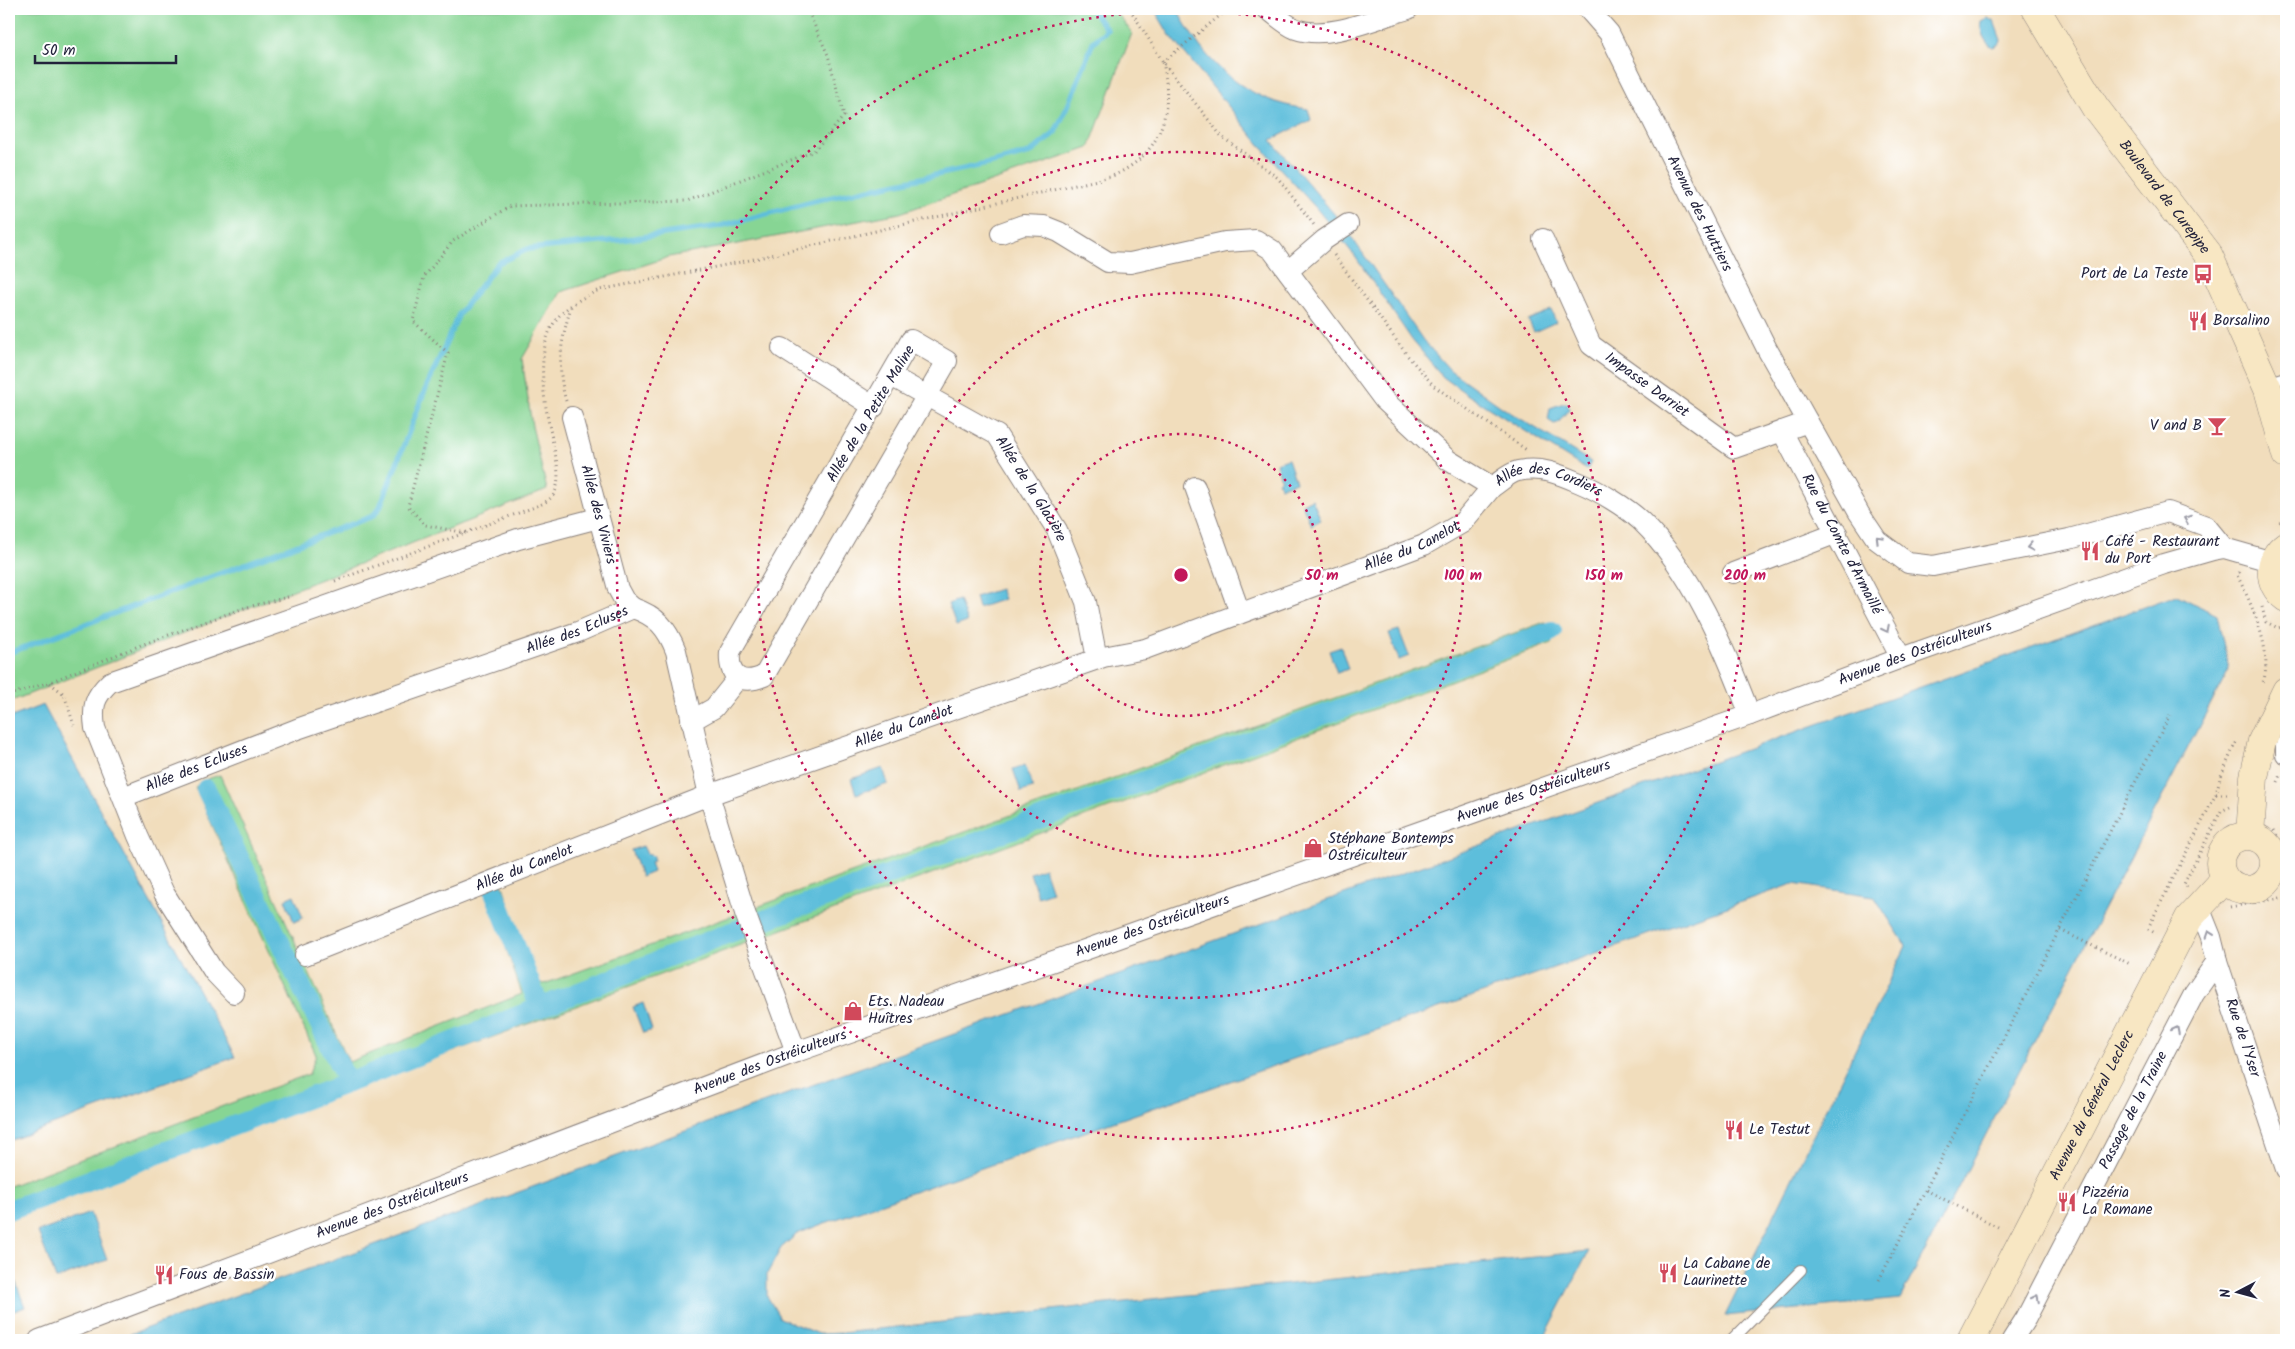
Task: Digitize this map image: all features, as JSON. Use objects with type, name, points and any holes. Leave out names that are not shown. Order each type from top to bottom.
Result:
[{"type":"main road","name":"Boulevard de Curepipe","points":[[2036,9],[2095,107],[2210,256],[2276,380],[2286,455]]},
{"type":"main road","points":[[2279,553],[2272,580],[2285,600]]},
{"type":"main road","points":[[2250,835],[2254,777],[2273,690]]},
{"type":"main road","points":[[2250,835],[2258,838],[2270,848],[2280,874],[2255,889],[2238,889],[2224,879],[2220,871],[2221,853],[2233,839],[2250,835]]},
{"type":"main road","name":"Avenue du Général Leclerc","points":[[1971,1340],[2189,918],[2224,879]]},
{"type":"street","points":[[1267,9],[1293,28],[1308,32],[1328,32],[1408,9]]},
{"type":"street","name":"Avenue des Huttiers","points":[[1588,9],[1609,33],[1767,349],[1859,514],[1877,540],[1908,563],[1933,566],[2069,539],[2168,512],[2206,526],[2224,548]]},
{"type":"street","points":[[1288,272],[1324,240],[1348,224]]},
{"type":"street","name":"Allée des Cordiers","points":[[1002,233],[1023,225],[1044,226],[1059,232],[1108,262],[1130,263],[1225,242],[1256,240],[1272,250],[1384,400],[1448,460],[1492,487],[1517,471],[1551,470],[1593,488],[1640,520],[1673,560],[1697,597],[1738,682],[1750,715]]},
{"type":"street","name":"Impasse Darriet","points":[[1543,239],[1591,345],[1734,448],[1808,422]]},
{"type":"street","name":"Allée de la Petite Maline","points":[[911,340],[947,361],[764,676],[746,681],[738,678],[731,669],[730,652],[891,376],[911,340]]},
{"type":"street","points":[[782,348],[874,407]]},
{"type":"street","name":"Allée de la Glacière","points":[[891,376],[998,435],[1057,530],[1086,602],[1097,659]]},
{"type":"street","name":"Allée des Viviers","points":[[572,417],[618,589],[624,600],[633,608]]},
{"type":"street","name":"Rue du Comte d'Armaillé","points":[[1782,431],[1901,658]]},
{"type":"street","points":[[1195,487],[1240,613]]},
{"type":"street","name":"Allée du Canelot","points":[[305,955],[709,795],[1097,659],[1146,650],[1424,545],[1462,523],[1492,487]]},
{"type":"street","points":[[234,993],[214,972],[164,893],[95,728],[92,712],[96,699],[110,682],[518,539],[598,518]]},
{"type":"street","points":[[1733,573],[1837,533]]},
{"type":"street","points":[[2224,548],[2279,553]]},
{"type":"street","name":"Avenue des Ostréiculteurs","points":[[40,1340],[796,1052],[1750,715],[1901,658],[2164,564],[2224,548]]},
{"type":"street","name":"Allée des Ecluses","points":[[124,797],[297,729],[578,632],[633,608],[655,617],[670,635],[676,651],[709,795],[745,913],[796,1052]]},
{"type":"street","points":[[691,721],[714,708],[738,678]]},
{"type":"street","name":"Rue de l'Yser","points":[[2199,907],[2211,937],[2217,961],[2286,1168]]},
{"type":"street","name":"Passage de la Traine","points":[[2012,1340],[2031,1309],[2194,994],[2217,961]]},
{"type":"lane","points":[[1732,1340],[1801,1270]]},
{"type":"path","points":[[467,533],[425,525],[408,506],[448,353],[434,338],[413,321],[424,277],[453,241],[510,206],[687,201],[814,151],[844,116],[828,55],[807,9]]},
{"type":"path","points":[[1130,9],[1163,62],[1222,137],[1278,178],[1309,218]]},
{"type":"path","points":[[1163,62],[1228,9]]},
{"type":"path","points":[[327,584],[532,508],[554,495],[557,482],[557,468],[544,401],[542,375],[545,350],[554,324],[563,311],[571,306],[599,290],[741,262],[1110,177],[1125,171],[1140,160],[1158,137],[1166,108],[1167,79],[1163,62]]},
{"type":"path","points":[[571,306],[563,333],[559,367],[572,417]]},
{"type":"path","points":[[2240,569],[2237,576],[2246,593],[2266,657],[2267,669],[2273,690]]},
{"type":"path","points":[[9,695],[50,682],[141,645],[244,608],[299,594]]},
{"type":"path","points":[[1879,1280],[2170,715]]},
{"type":"path","points":[[2150,924],[2216,794],[2220,778],[2239,736]]},
{"type":"path","points":[[2216,794],[2231,800]]},
{"type":"path","points":[[2060,930],[2130,964]]},
{"type":"path","points":[[1926,1190],[1998,1227]]},
{"type":"green space","points":[[9,9],[1114,9],[1132,33],[1089,148],[900,213],[669,257],[561,292],[522,359],[532,426],[547,490],[9,702]]},
{"type":"green space","points":[[1545,622],[1552,643],[9,1217],[9,1186],[309,1074],[316,1055],[195,787],[207,779],[220,775],[349,1062],[522,994],[486,890],[502,883],[535,981],[544,984]]},
{"type":"water","points":[[1154,9],[1177,9],[1188,29],[1214,63],[1246,89],[1286,105],[1308,109],[1311,120],[1271,140],[1341,222],[1423,340],[1450,370],[1503,408],[1591,462],[1587,470],[1468,395],[1443,377],[1412,340],[1354,255],[1317,209],[1275,163],[1169,34]]},
{"type":"water","points":[[1987,18],[1994,21],[2001,40],[1999,44],[1993,47],[1985,40],[1981,28],[1981,21]]},
{"type":"water","points":[[1551,310],[1556,322],[1534,332],[1528,320]]},
{"type":"water","points":[[1567,403],[1569,409],[1558,423],[1554,424],[1548,420],[1550,408]]},
{"type":"water","points":[[1288,459],[1296,482],[1281,487],[1278,481],[1281,479],[1276,463]]},
{"type":"water","points":[[1312,499],[1321,520],[1311,525],[1302,504]]},
{"type":"water","points":[[1000,589],[1004,599],[978,608],[975,597]]},
{"type":"water","points":[[2177,595],[2217,615],[2229,669],[1900,1299],[1725,1316],[1906,946],[1874,896],[1793,884],[822,1224],[797,1234],[781,1248],[767,1274],[767,1296],[780,1318],[819,1334],[1589,1251],[1543,1340],[114,1340],[762,1103]]},
{"type":"water","points":[[959,600],[967,622],[956,626],[948,604]]},
{"type":"water","points":[[1399,630],[1409,656],[1399,660],[1389,633]]},
{"type":"water","points":[[1341,647],[1348,669],[1337,673],[1329,651]]},
{"type":"water","points":[[43,705],[235,1057],[9,1141],[9,718]]},
{"type":"water","points":[[1025,765],[1033,788],[1021,792],[1013,769]]},
{"type":"water","points":[[883,768],[888,784],[856,794],[851,779]]},
{"type":"water","points":[[643,846],[647,854],[653,856],[653,861],[650,862],[653,872],[641,877],[631,850]]},
{"type":"water","points":[[1044,868],[1052,892],[1038,897],[1030,873]]},
{"type":"water","points":[[294,895],[303,918],[294,922],[285,899]]},
{"type":"water","points":[[643,1003],[652,1030],[643,1033],[633,1007]]},
{"type":"water","points":[[90,1213],[107,1260],[56,1279],[38,1232]]},
{"type":"water","points":[[9,1264],[25,1307],[9,1313]]},
{"type":"waterway","points":[[9,653],[373,516],[380,507],[423,395],[459,314],[498,263],[528,249],[621,240],[720,226],[828,198],[1030,153],[1054,134],[1068,106],[1093,42],[1107,30],[1091,9]]},
{"type":"waterway","points":[[9,1210],[348,1083],[729,933],[1552,631]]},
{"type":"waterway","points":[[206,789],[348,1083]]},
{"type":"waterway","points":[[493,889],[540,1008]]},
{"type":"place","name":"Port de La Teste","points":[[2203,274]]},
{"type":"place","name":"Borsalino","points":[[2198,321]]},
{"type":"place","name":"V and B","points":[[2217,426]]},
{"type":"place","name":"Café - Restaurant du Port","points":[[2090,551]]},
{"type":"place","name":"Stéphane Bontemps Ostréiculteur","points":[[1313,848]]},
{"type":"place","name":"Ets. Nadeau Huîtres","points":[[853,1011]]},
{"type":"place","name":"Le Testut","points":[[1734,1130]]},
{"type":"place","name":"Pizzéria La Romane","points":[[2067,1202]]},
{"type":"place","name":"La Cabane de Laurinette","points":[[1668,1273]]},
{"type":"place","name":"Fous de Bassin","points":[[164,1275]]}]
